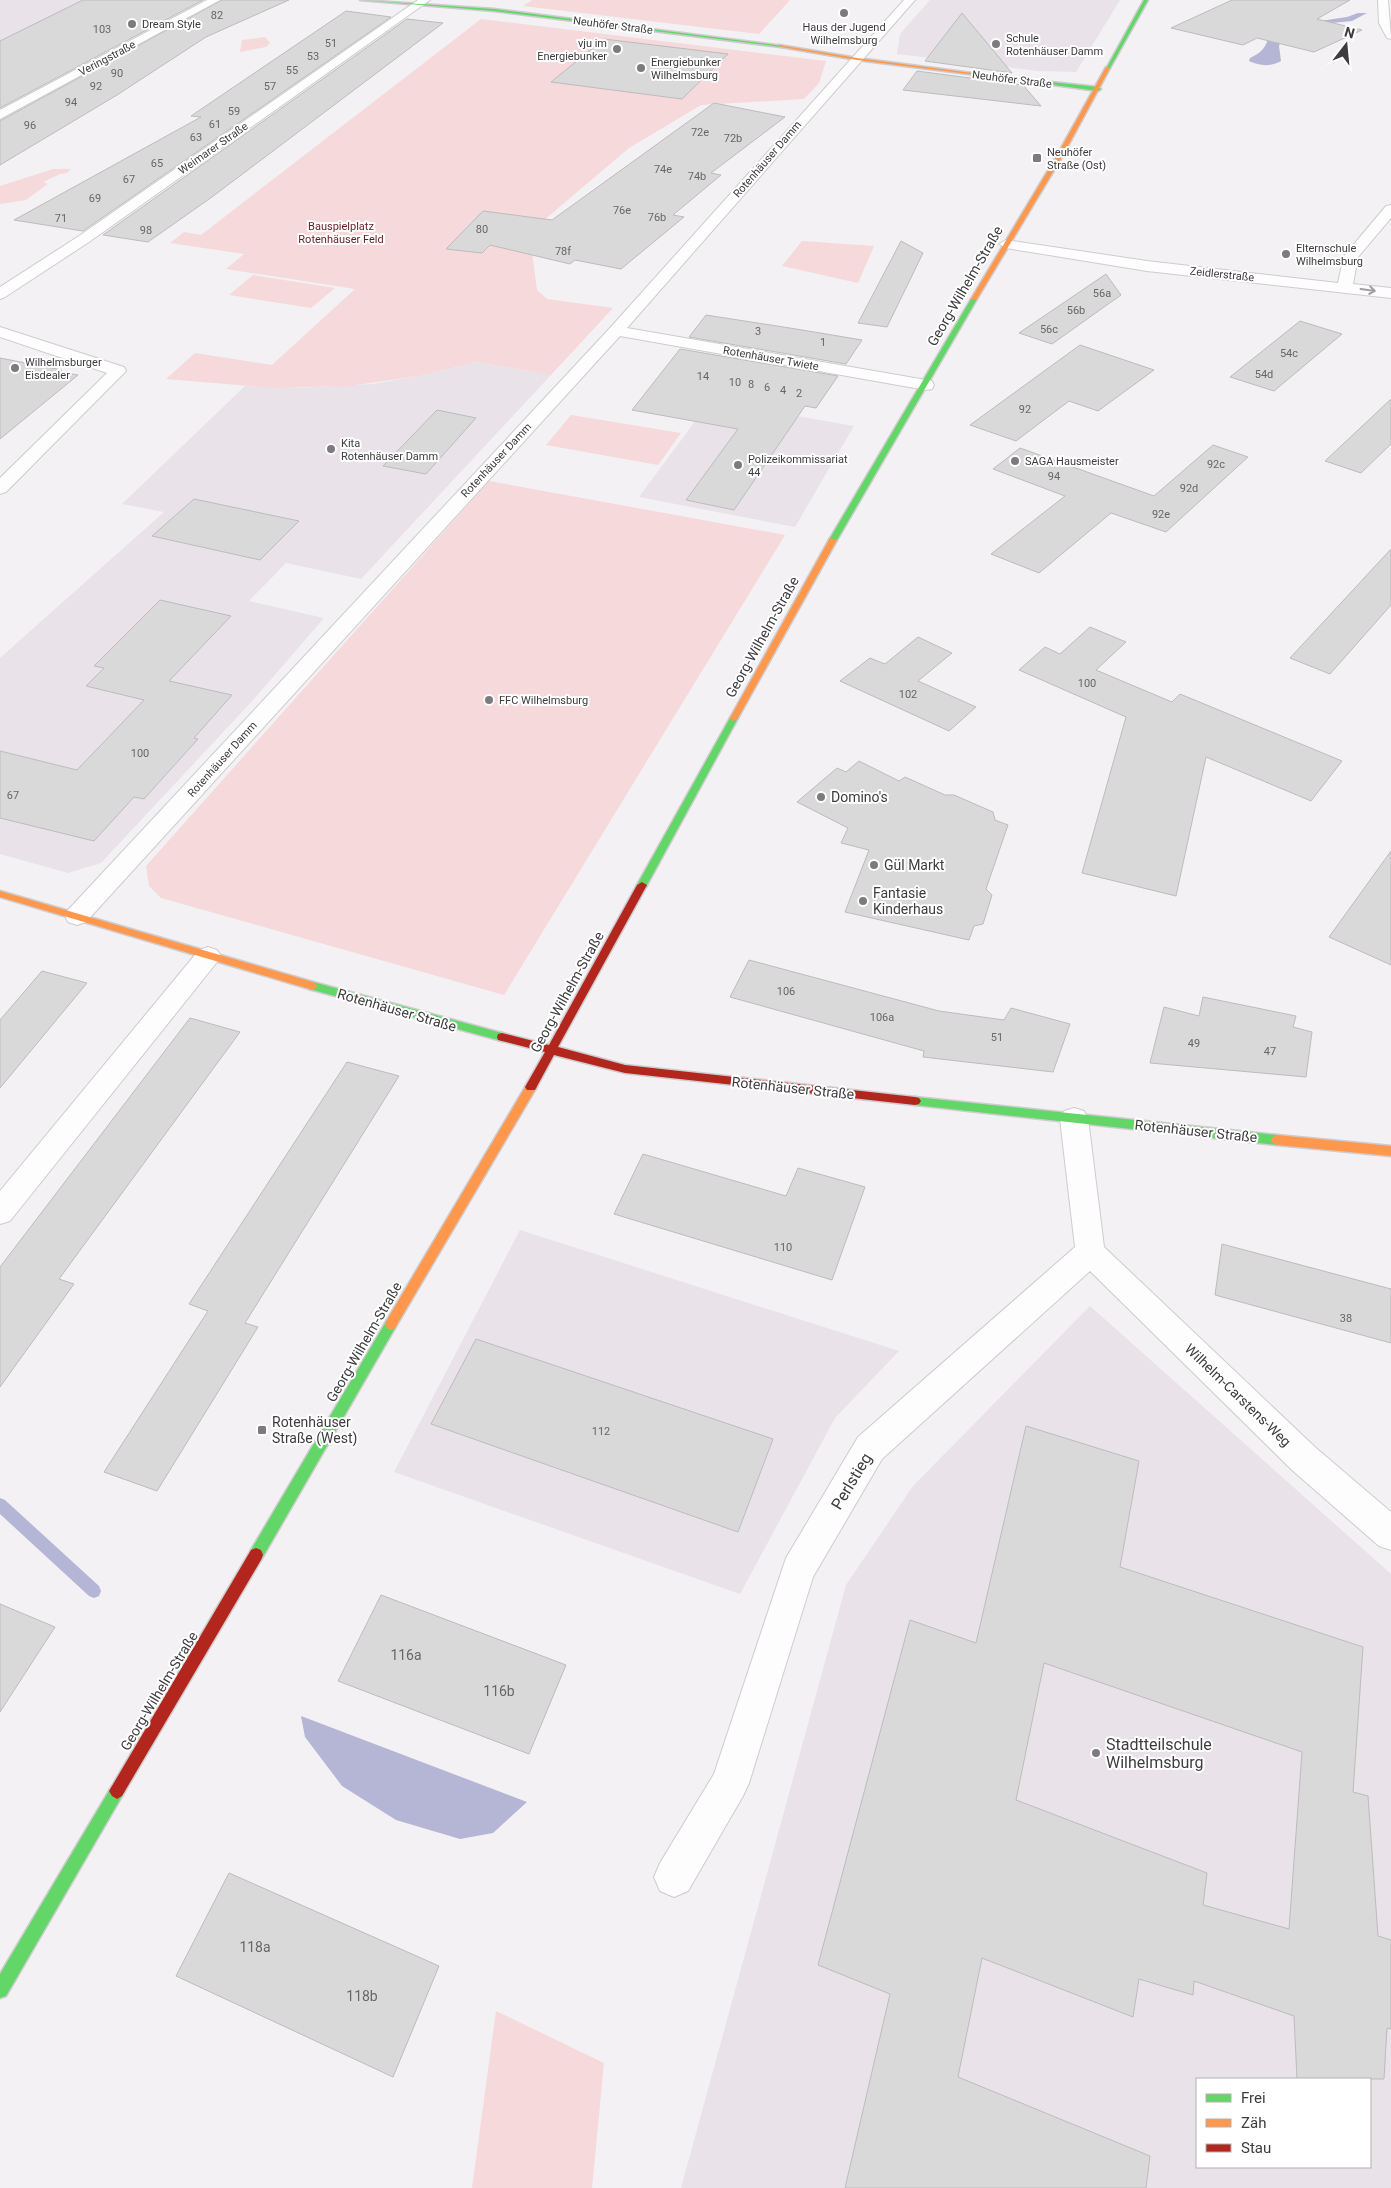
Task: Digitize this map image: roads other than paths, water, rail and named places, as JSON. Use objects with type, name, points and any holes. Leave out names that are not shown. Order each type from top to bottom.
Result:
[{"type":"street","name":"Veringstraße","points":[[0,115],[215,0]]},
{"type":"street","name":"Neuhöfer Straße","points":[[362,0],[421,2],[739,45],[808,50],[857,59],[1098,89]]},
{"type":"street","name":"Rotenhäuser Damm","points":[[77,916],[616,330],[910,0]]},
{"type":"street","name":"Georg-Wilhelm-Straße","points":[[0,1990],[552,1052],[795,606],[1098,89],[1146,0]]},
{"type":"street","points":[[1383,0],[1385,23],[1391,36]]},
{"type":"street","name":"Weimarer Straße","points":[[0,294],[84,239],[421,2]]},
{"type":"street","points":[[1345,288],[1351,256],[1391,209]]},
{"type":"street","name":"Zeidlerstraße","points":[[1006,244],[1146,266],[1391,293]]},
{"type":"street","name":"Rotenhäuser Twiete","points":[[616,330],[926,385]]},
{"type":"street","points":[[0,332],[118,371],[0,488]]},
{"type":"street","name":"Rotenhäuser Straße","points":[[0,894],[208,956],[552,1052],[625,1069],[1074,1119],[1391,1151]]},
{"type":"street","points":[[0,1212],[10,1203],[208,956]]},
{"type":"street","points":[[1074,1119],[1090,1252]]},
{"type":"street","name":"Wilhelm-Carstens-Weg","points":[[1090,1252],[1304,1458],[1391,1534]]},
{"type":"street","name":"Perlstieg","points":[[674,1877],[730,1783],[798,1570],[870,1448],[1090,1252]]},
{"type":"water","points":[[1358,13],[1367,13],[1352,21],[1321,24],[1281,41],[1279,46],[1281,61],[1277,63],[1265,65],[1249,61],[1250,58],[1263,49],[1269,34]]},
{"type":"water","points":[[301,1716],[527,1802],[493,1833],[460,1839],[396,1820],[342,1786],[305,1737]]},
{"type":"waterway","points":[[0,1505],[94,1591]]},
{"type":"place","name":"Haus der Jugend Wilhelmsburg","points":[[844,13]]},
{"type":"place","name":"Dream Style","points":[[132,24]]},
{"type":"place","name":"Schule Rotenhäuser Damm","points":[[996,44]]},
{"type":"place","name":"vju im Energiebunker","points":[[617,49]]},
{"type":"place","name":"Energiebunker Wilhelmsburg","points":[[641,68]]},
{"type":"place","name":"Neuhöfer Straße (Ost)","points":[[1037,158]]},
{"type":"place","name":"Elternschule Wilhelmsburg","points":[[1286,254]]},
{"type":"place","name":"Wilhelmsburger Eisdealer","points":[[15,368]]},
{"type":"place","name":"Kita Rotenhäuser Damm","points":[[331,449]]},
{"type":"place","name":"SAGA Hausmeister","points":[[1015,461]]},
{"type":"place","name":"Polizeikommissariat 44","points":[[738,465]]},
{"type":"place","name":"FFC Wilhelmsburg","points":[[489,700]]},
{"type":"place","name":"Domino's","points":[[821,797]]},
{"type":"place","name":"Gül Markt","points":[[874,865]]},
{"type":"place","name":"Fantasie Kinderhaus","points":[[863,901]]},
{"type":"place","name":"Rotenhäuser Straße (West)","points":[[262,1430]]},
{"type":"place","name":"Stadtteilschule Wilhelmsburg","points":[[1096,1753]]},
{"type":"park label","name":"Bauspielplatz Rotenhäuser Feld","points":[[341,232]]}]
